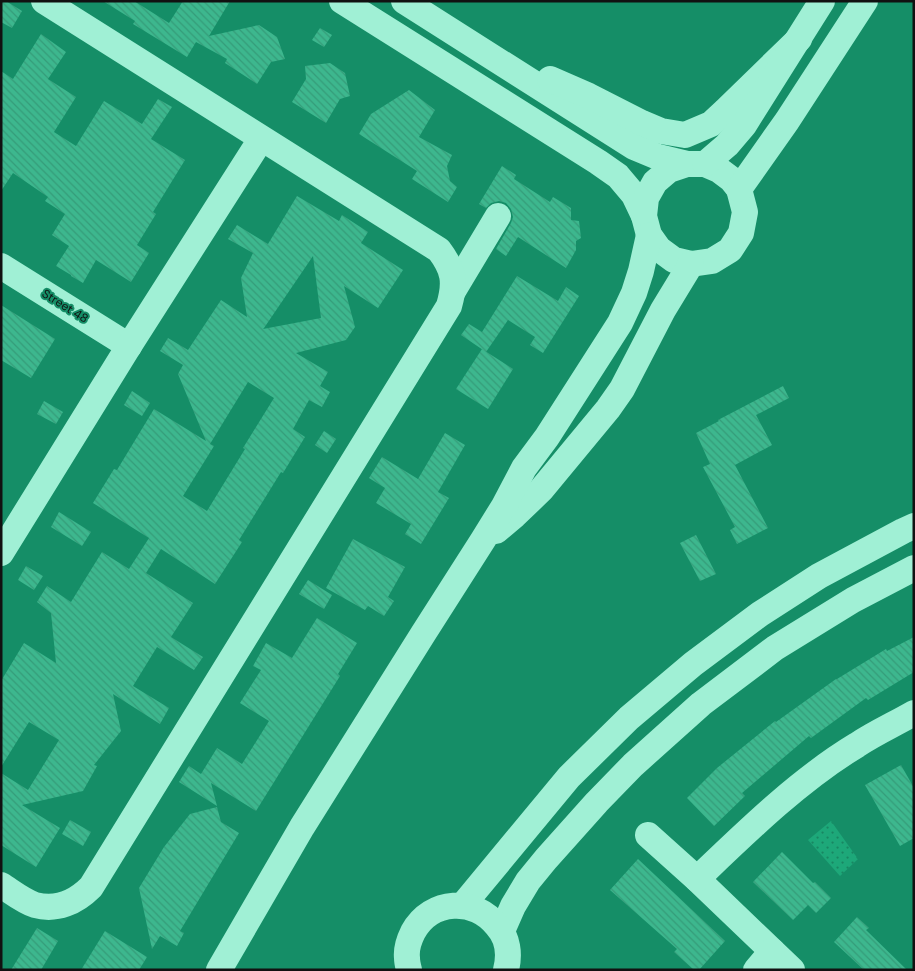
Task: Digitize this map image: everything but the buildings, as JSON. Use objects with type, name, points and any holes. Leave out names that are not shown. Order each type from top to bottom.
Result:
[{"type":"street","points":[[44,1],[440,250],[448,262],[453,276],[453,292]]},
{"type":"street","points":[[342,1],[618,176],[634,195],[646,226],[659,249],[674,260],[691,264],[712,261],[730,250],[741,233],[745,212],[739,189],[731,179],[719,170],[658,157],[634,147],[404,1]]},
{"type":"street","points":[[219,970],[302,827],[483,540],[524,468],[547,437],[620,323],[634,293],[641,271],[646,226],[646,198],[655,182],[669,170],[696,164],[727,145],[744,126],[822,1]]},
{"type":"street","points":[[739,189],[787,121],[865,1]]},
{"type":"street","points":[[503,64],[569,87],[661,131],[685,135],[711,124],[799,39]]},
{"type":"street","points":[[1,553],[129,346],[261,139]]},
{"type":"street","points":[[1,885],[34,904],[50,907],[67,904],[82,896],[91,887],[449,306],[453,292],[498,216]]},
{"type":"street","points":[[483,540],[525,506],[570,456],[608,409],[622,389],[663,310],[691,264]]},
{"type":"street","name":"Street 48","points":[[1,266],[129,346]]},
{"type":"street","points":[[463,906],[569,777],[629,718],[693,664],[760,614],[819,576],[903,530],[914,526]]},
{"type":"street","points":[[502,931],[523,889],[546,859],[627,771],[701,704],[774,648],[853,600],[914,568]]},
{"type":"street","points":[[697,879],[738,840],[815,774],[856,745],[911,722]]},
{"type":"street","points":[[648,835],[697,879],[764,960],[792,970]]},
{"type":"street","points":[[409,970],[407,958],[409,940],[417,925],[430,913],[446,906],[463,906],[479,910],[492,919],[502,931],[506,943],[508,969]]},
{"type":"green space","points":[[831,821],[858,859],[840,876],[808,840]]}]
